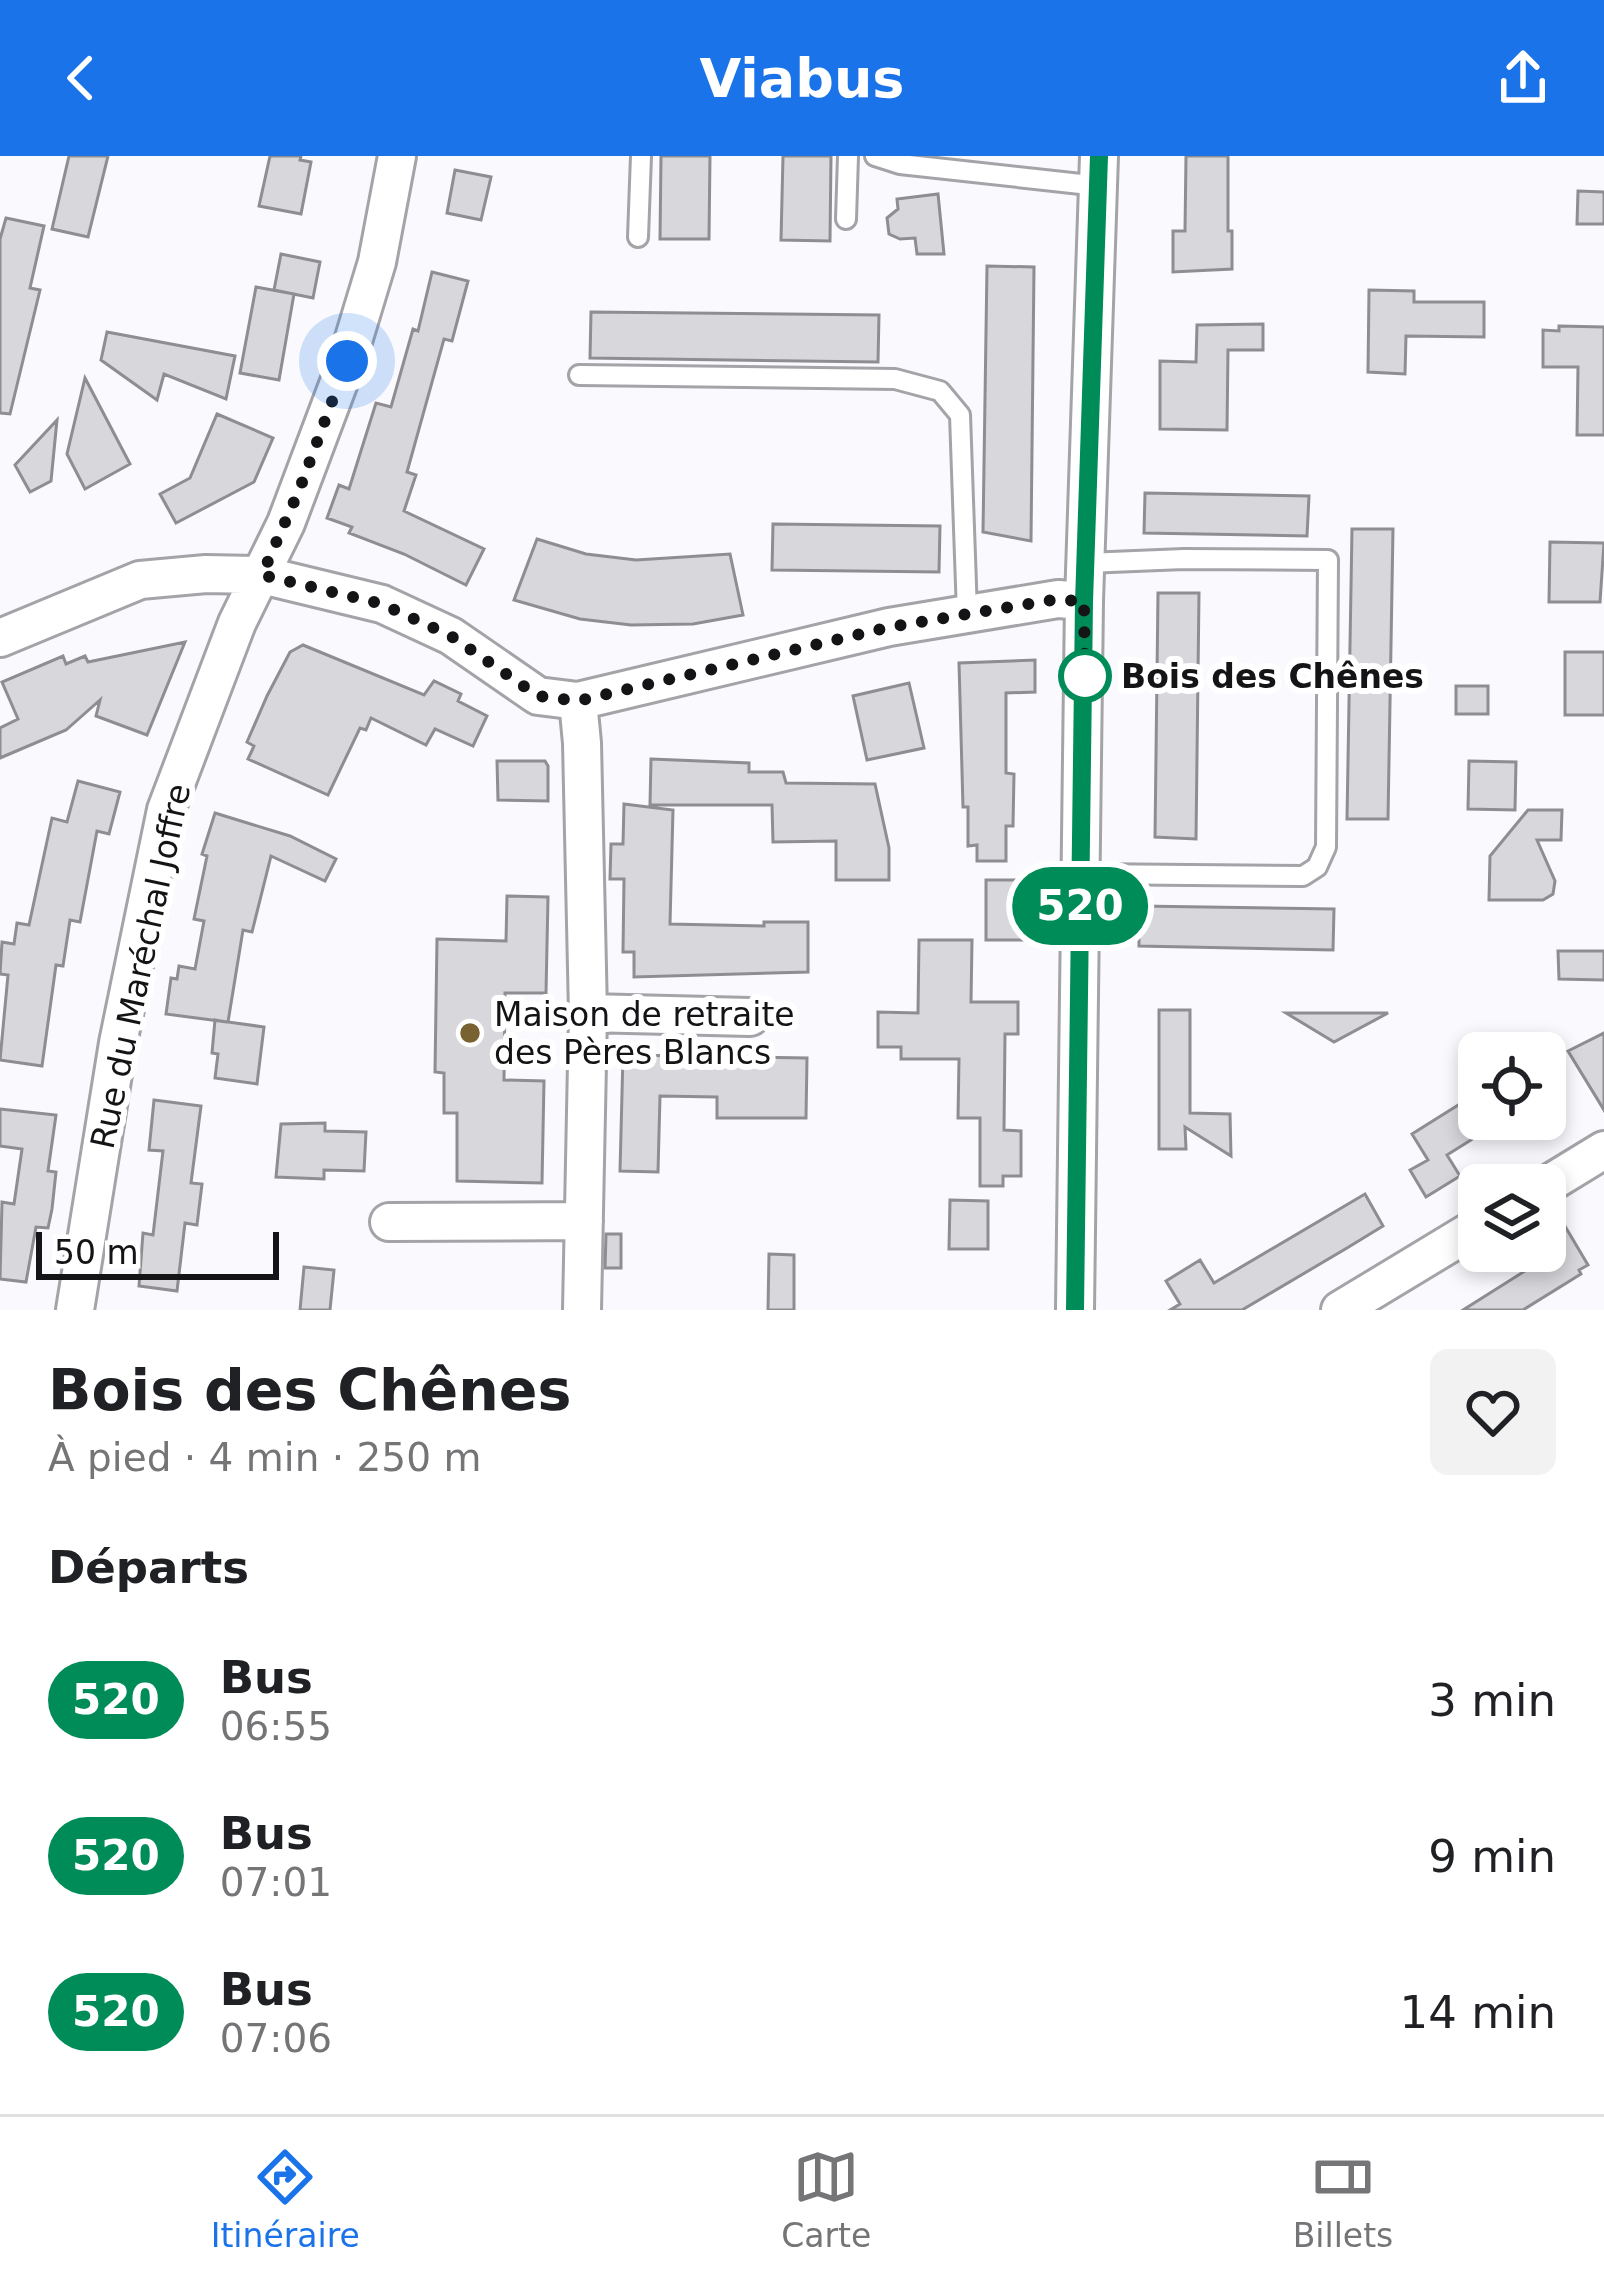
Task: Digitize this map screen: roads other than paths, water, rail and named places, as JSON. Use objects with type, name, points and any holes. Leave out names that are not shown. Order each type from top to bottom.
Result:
[{"type":"street","name":"Rue du Maréchal Joffre","points":[[75,1310],[118,1043],[166,810],[237,623],[300,488],[347,361],[377,262],[397,156]]},
{"type":"street","points":[[1075,1310],[1084,602],[1099,171]]},
{"type":"street","points":[[0,638],[140,580],[262,575],[382,604],[451,636],[538,696],[578,701],[890,627],[1058,599],[1084,602]]},
{"type":"street","points":[[578,701],[588,1013],[582,1310]]},
{"type":"street","points":[[588,1013],[749,1017]]},
{"type":"street","points":[[1566,1173],[1604,1150]]},
{"type":"street","points":[[389,1222],[584,1221]]},
{"type":"street","points":[[1340,1310],[1458,1239]]},
{"type":"lane","points":[[638,237],[640,156]]},
{"type":"lane","points":[[847,219],[848,156]]},
{"type":"lane","points":[[875,156],[900,164],[1099,171]]},
{"type":"lane","points":[[579,375],[895,379],[940,391],[960,415],[967,613]]},
{"type":"lane","points":[[1081,874],[1303,876],[1317,867],[1326,847],[1328,560],[1086,563]]},
{"type":"place","name":"Bois des Chênes","points":[[1085,676]]},
{"type":"place","name":"Maison de retraite des Pères Blancs","points":[[470,1033]]}]
